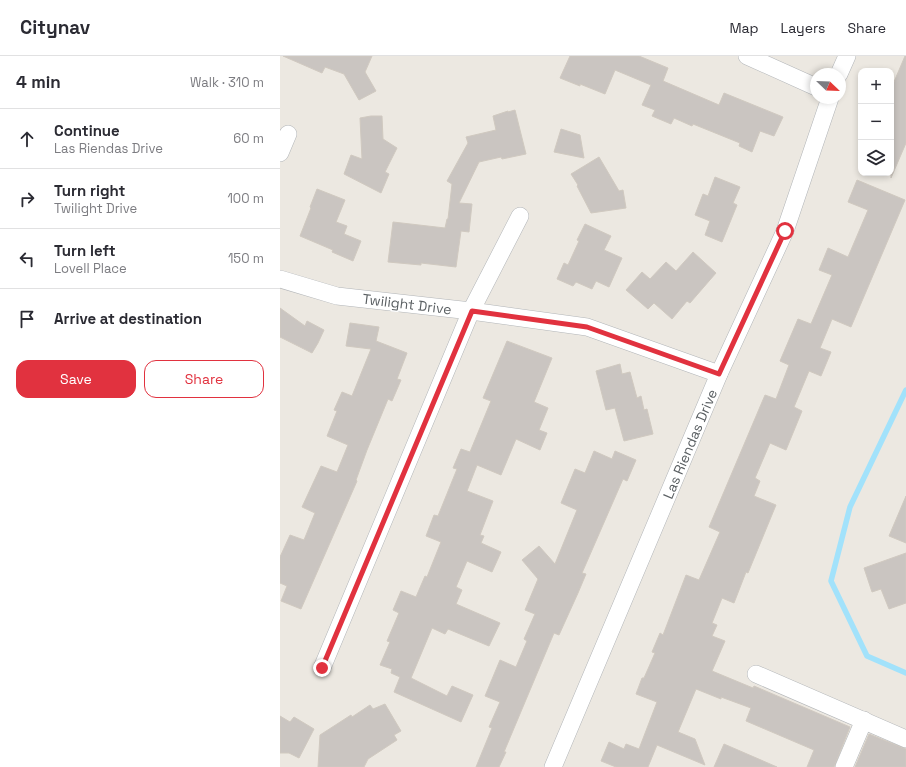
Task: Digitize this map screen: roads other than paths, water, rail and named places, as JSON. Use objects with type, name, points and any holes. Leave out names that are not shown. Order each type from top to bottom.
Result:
[{"type":"street","points":[[747,56],[810,84]]},
{"type":"street","points":[[842,68],[847,56]]},
{"type":"street","name":"Las Riendas Drive","points":[[553,767],[719,374],[785,231],[828,104]]},
{"type":"street","points":[[280,154],[288,134]]},
{"type":"street","points":[[322,668],[472,311],[520,216]]},
{"type":"street","name":"Twilight Drive","points":[[280,279],[337,296],[472,311],[587,327],[719,374]]},
{"type":"street","points":[[756,674],[906,739]]},
{"type":"street","points":[[844,767],[864,720]]},
{"type":"waterway","points":[[906,390],[850,507],[831,581],[867,656],[906,673]]}]
